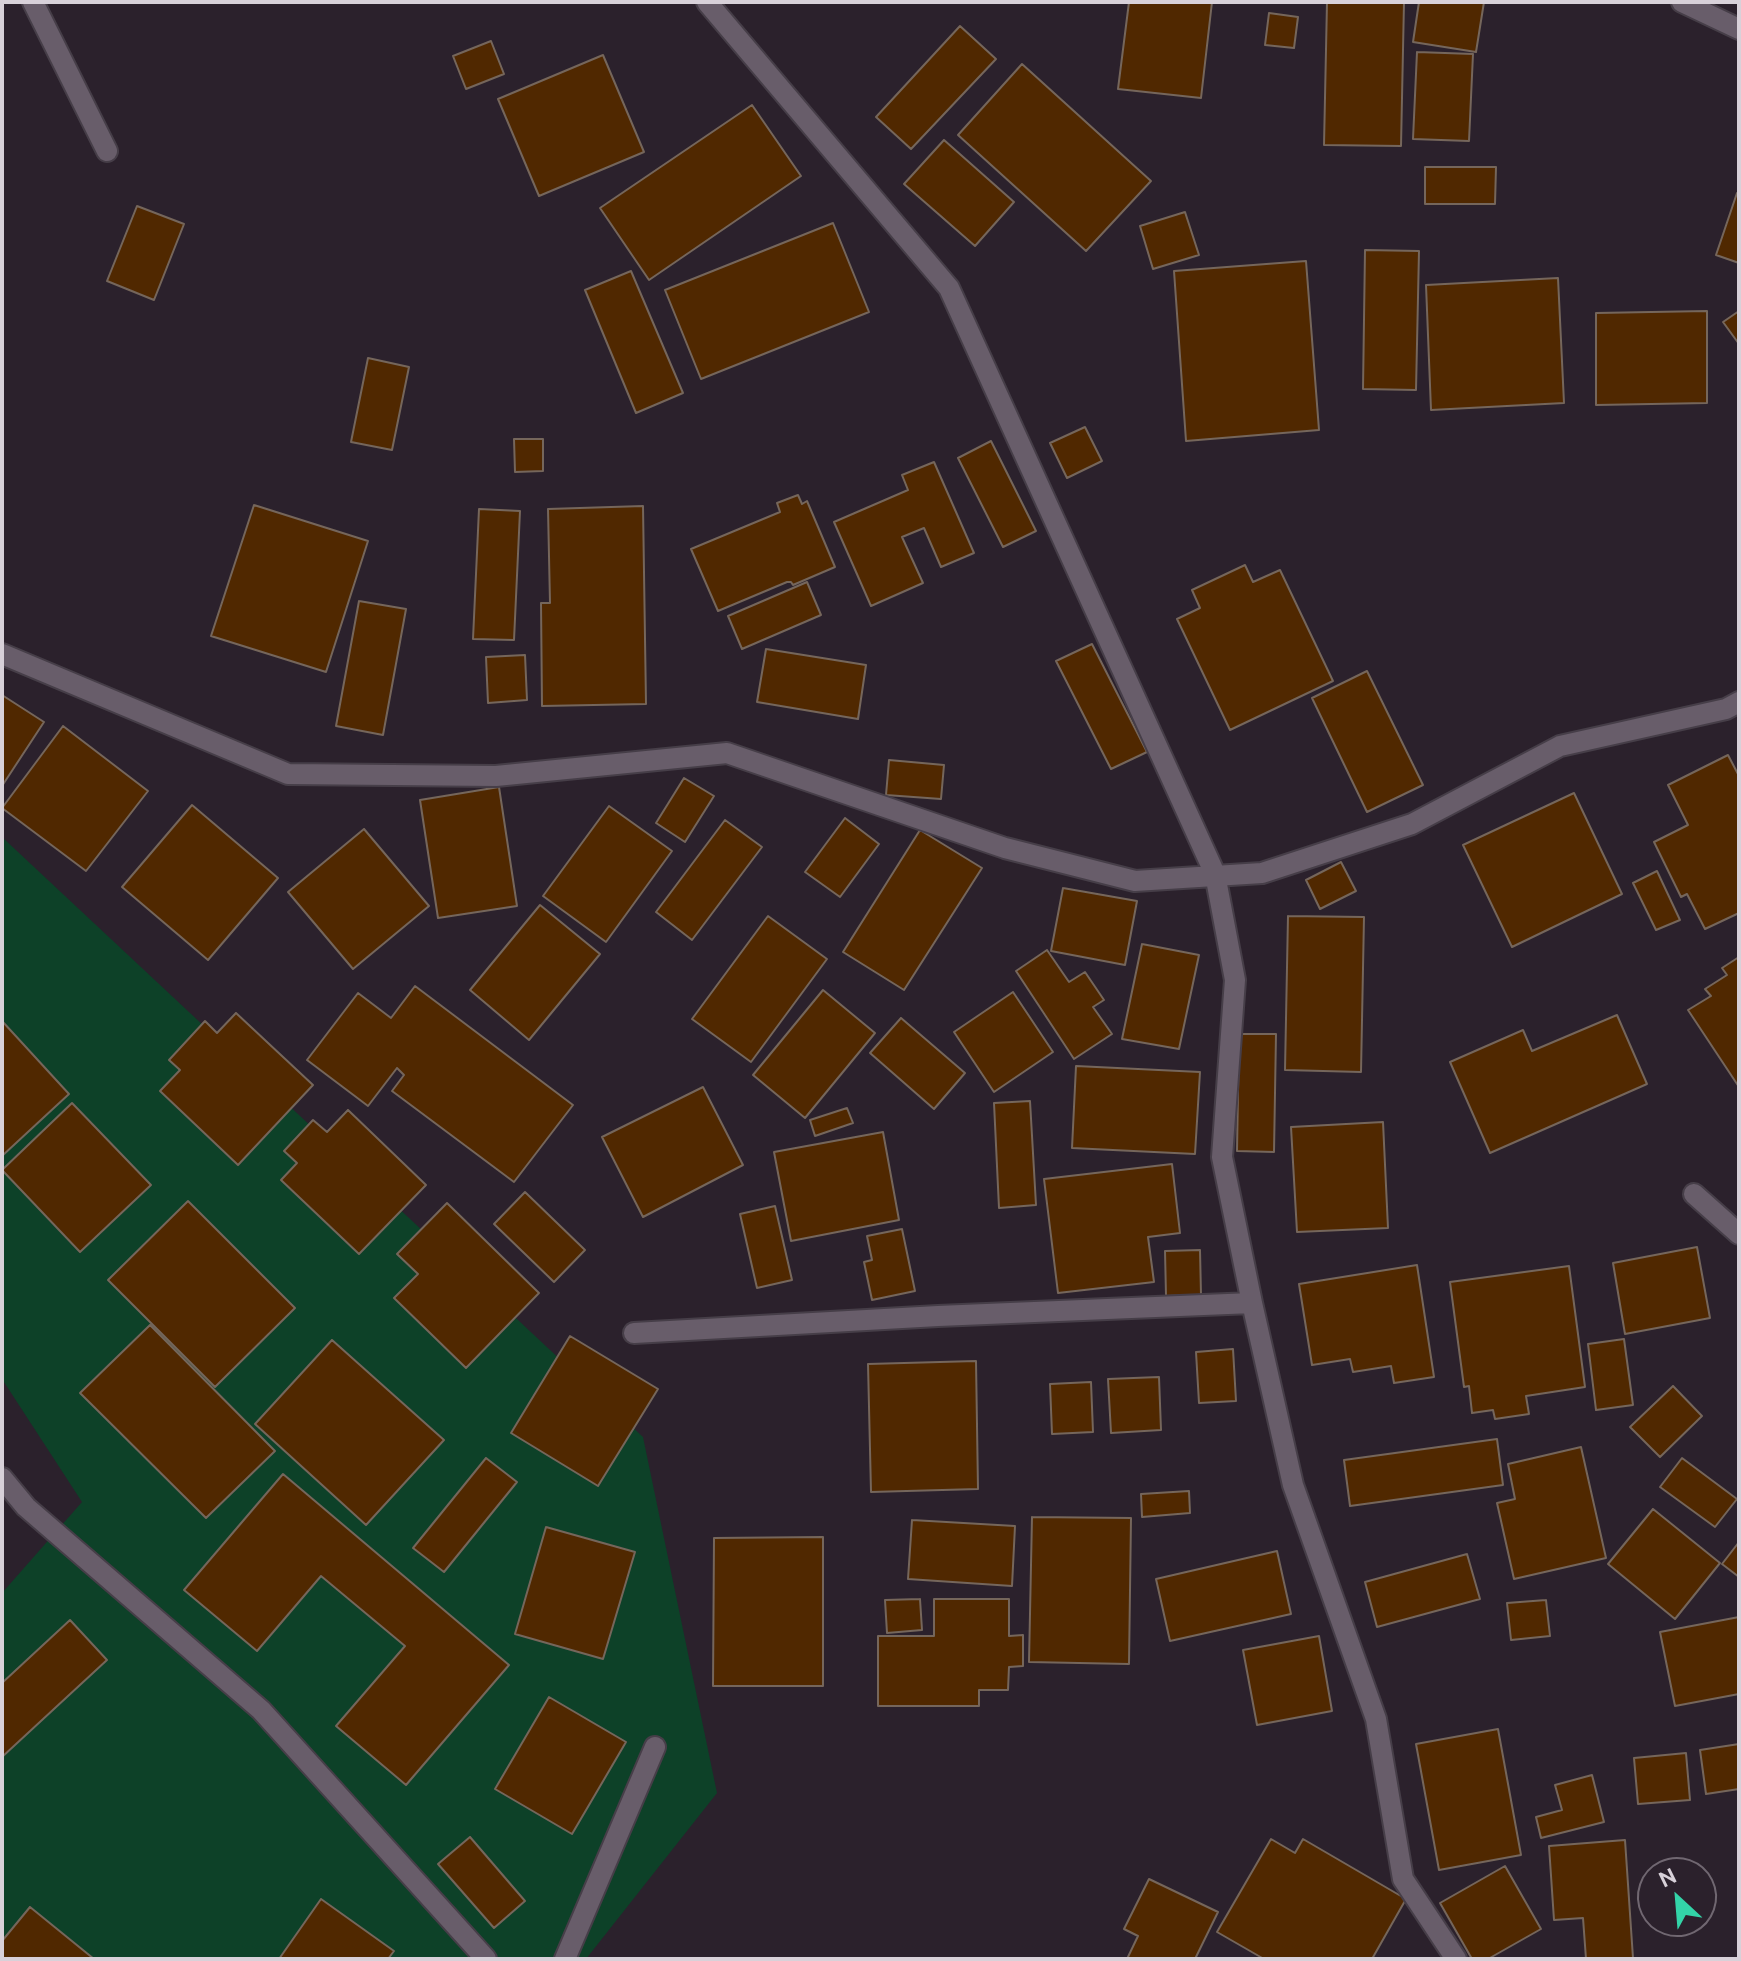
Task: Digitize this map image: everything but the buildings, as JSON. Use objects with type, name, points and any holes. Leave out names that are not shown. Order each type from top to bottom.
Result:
[{"type":"street","points":[[33,2],[107,151]]},
{"type":"street","points":[[707,2],[949,288],[1215,874],[1235,980],[1222,1157],[1252,1303],[1293,1485],[1376,1719],[1403,1879],[1456,1959]]},
{"type":"street","points":[[1682,2],[1739,29]]},
{"type":"street","points":[[2,654],[288,774],[496,776],[727,753],[1005,848],[1135,881],[1262,873],[1412,824],[1560,746],[1726,709],[1739,702]]},
{"type":"street","points":[[1694,1194],[1739,1234]]},
{"type":"street","points":[[634,1333],[954,1315],[1252,1303]]},
{"type":"street","points":[[2,1478],[26,1507],[261,1710],[479,1956]]},
{"type":"street","points":[[565,1959],[655,1747]]},
{"type":"green space","points":[[2,837],[643,1437],[717,1793],[586,1959],[2,1959],[2,1593],[82,1502],[2,1379]]}]
